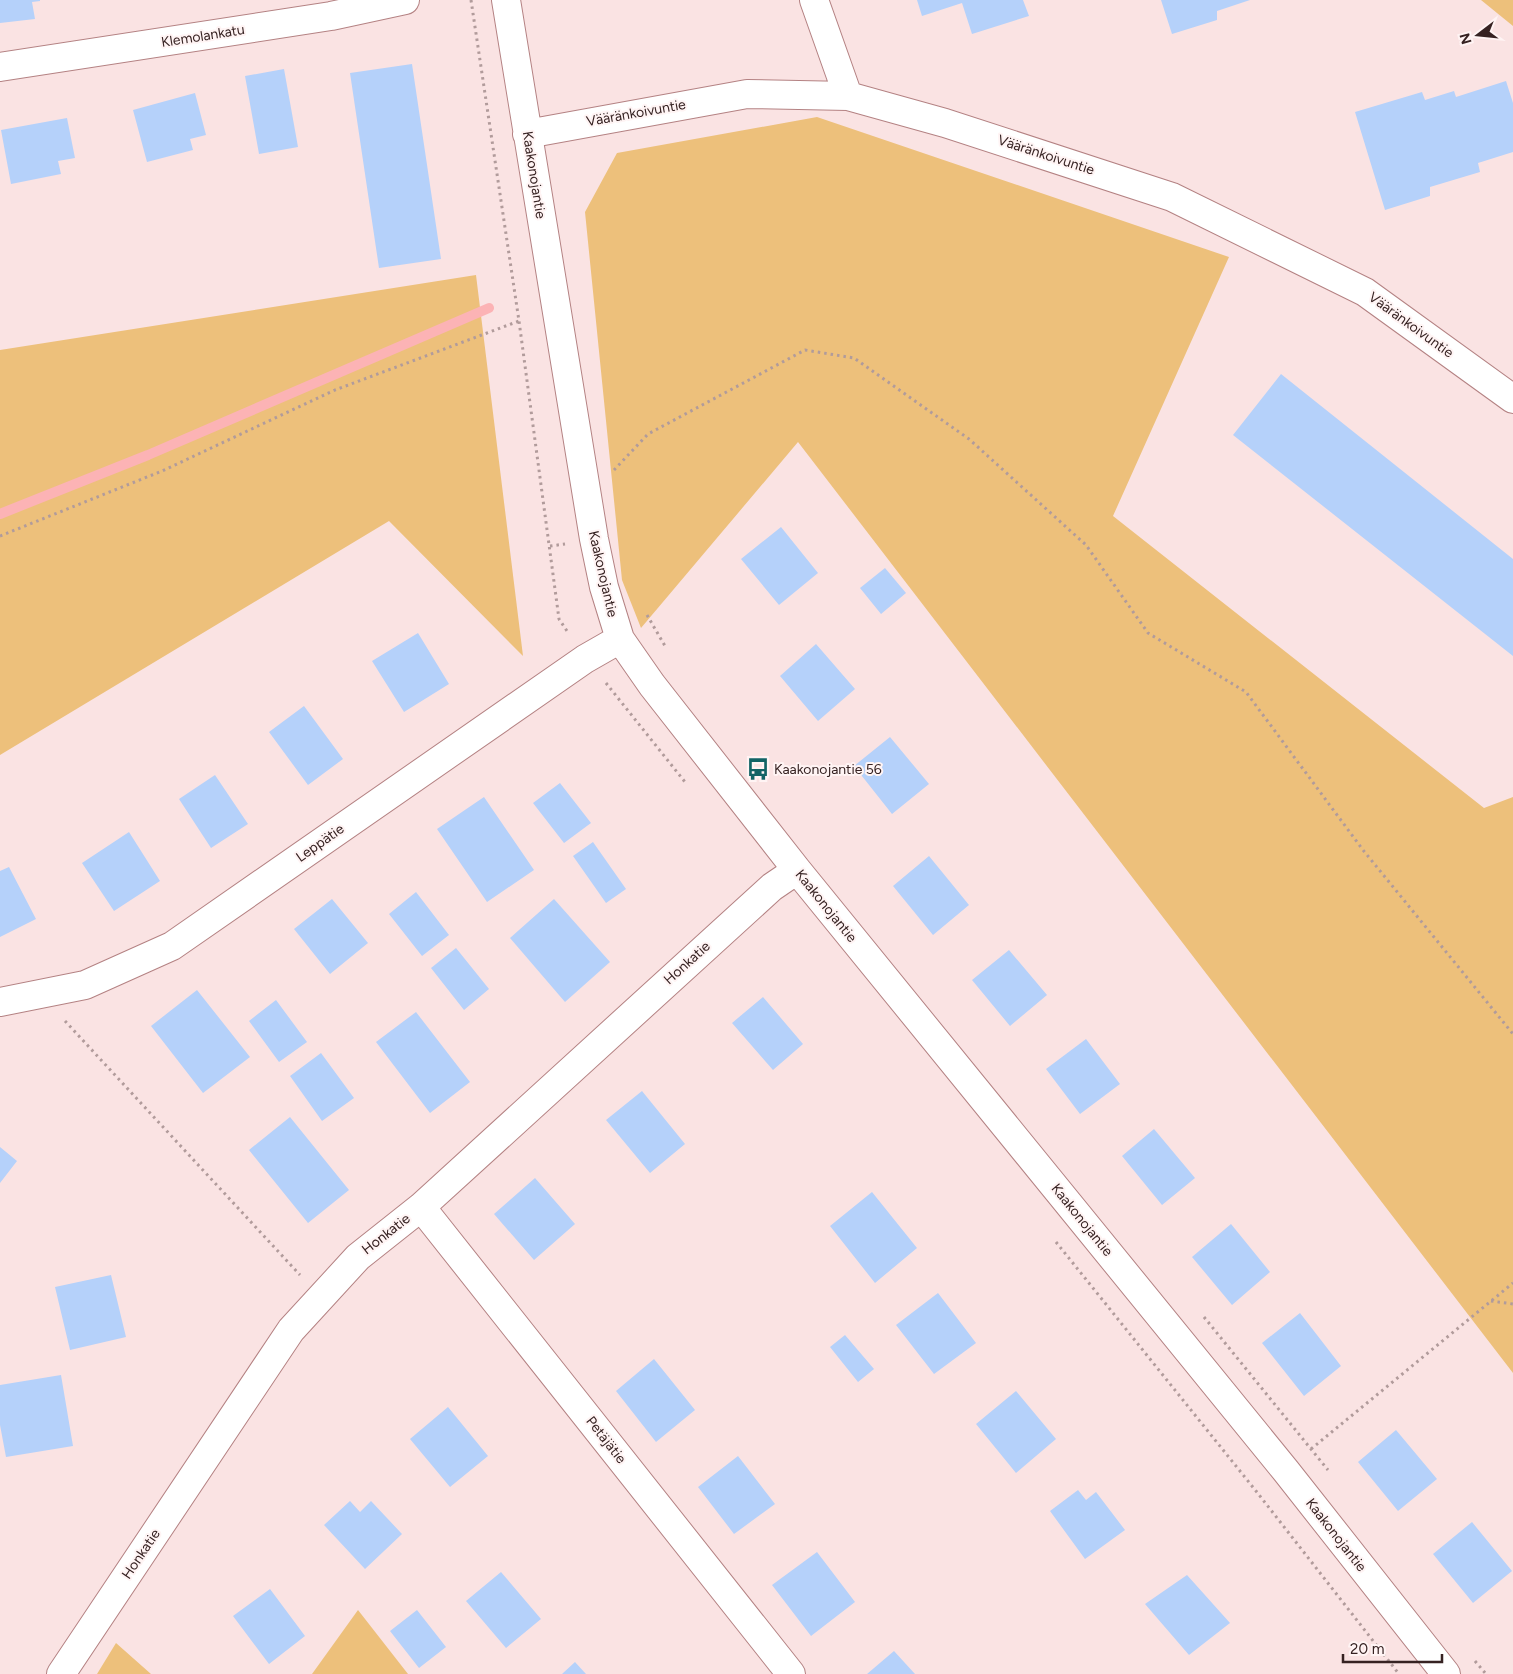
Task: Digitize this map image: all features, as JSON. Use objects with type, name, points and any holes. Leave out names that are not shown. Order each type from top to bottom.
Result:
[{"type":"street","name":"Klemolankatu","points":[[0,67],[331,16],[405,0]]},
{"type":"street","name":"Kaakonojantie","points":[[506,0],[594,539],[604,587],[620,639],[652,685],[797,870],[1286,1471],[1446,1674]]},
{"type":"street","points":[[814,0],[848,96]]},
{"type":"street","name":"Vääränkoivuntie","points":[[527,134],[747,94],[848,96],[945,122],[1172,197],[1365,292],[1513,399]]},
{"type":"street","name":"Leppätie","points":[[0,1002],[85,985],[172,946],[585,659],[620,639]]},
{"type":"street","name":"Honkatie","points":[[61,1674],[291,1330],[358,1257],[421,1207],[772,886],[797,870]]},
{"type":"street","name":"Petäjätie","points":[[421,1207],[792,1674]]},
{"type":"path","points":[[0,536],[162,471],[335,390],[519,321]]},
{"type":"path","points":[[612,472],[648,434],[805,350],[854,358],[969,439],[1086,545],[1148,634],[1246,692],[1363,850],[1513,1034]]},
{"type":"path","points":[[645,611],[669,652]]},
{"type":"path","points":[[40,994],[321,1298]]},
{"type":"path","points":[[1256,1491],[1286,1471],[1513,1282]]},
{"type":"path","points":[[1491,1300],[1513,1304]]},
{"type":"path","points":[[1198,1310],[1329,1472]]},
{"type":"path","points":[[1474,1658],[1486,1674]]},
{"type":"shaded area","points":[[1481,0],[1513,0],[1513,26]]},
{"type":"shaded area","points":[[817,117],[1229,257],[1113,516],[1484,808],[1513,797],[1513,1373],[798,442],[641,628],[622,580],[585,212],[617,153]]},
{"type":"shaded area","points":[[476,275],[523,656],[389,521],[0,755],[0,350]]},
{"type":"shaded area","points":[[358,1610],[408,1674],[312,1674]]},
{"type":"shaded area","points":[[116,1643],[151,1674],[97,1674]]},
{"type":"building","points":[[0,0],[40,1],[32,2],[35,19],[0,23]]},
{"type":"building","points":[[917,0],[1023,0],[1029,16],[972,34],[962,3],[922,16]]},
{"type":"building","points":[[1161,0],[1250,0],[1217,11],[1217,20],[1172,34]]},
{"type":"building","points":[[412,64],[441,259],[379,268],[350,73]]},
{"type":"building","points":[[284,69],[298,147],[259,154],[245,76]]},
{"type":"building","points":[[1506,81],[1513,103],[1513,152],[1478,163],[1480,172],[1430,187],[1430,196],[1385,210],[1355,112],[1422,92],[1425,100],[1454,91],[1456,97]]},
{"type":"building","points":[[195,93],[206,135],[190,139],[193,150],[147,162],[133,110]]},
{"type":"building","points":[[67,118],[75,158],[58,161],[61,174],[11,184],[1,130]]},
{"type":"building","points":[[1281,374],[1513,559],[1513,656],[1233,435]]},
{"type":"building","points":[[781,527],[818,573],[779,605],[741,559]]},
{"type":"building","points":[[885,568],[906,593],[881,614],[860,588]]},
{"type":"building","points":[[418,633],[449,684],[404,712],[372,661]]},
{"type":"building","points":[[816,644],[855,689],[818,721],[780,676]]},
{"type":"building","points":[[304,706],[343,759],[308,785],[269,732]]},
{"type":"building","points":[[890,737],[929,784],[892,814],[854,766]]},
{"type":"building","points":[[215,775],[248,824],[211,848],[179,799]]},
{"type":"building","points":[[560,783],[591,823],[564,843],[533,803]]},
{"type":"building","points":[[484,797],[534,870],[487,902],[437,829]]},
{"type":"building","points":[[129,832],[160,881],[114,911],[82,863]]},
{"type":"building","points":[[593,842],[626,889],[606,903],[573,856]]},
{"type":"building","points":[[929,856],[969,905],[933,935],[893,886]]},
{"type":"building","points":[[9,867],[36,919],[0,937],[0,871]]},
{"type":"building","points":[[416,892],[449,935],[422,956],[389,914]]},
{"type":"building","points":[[332,899],[368,943],[330,974],[294,929]]},
{"type":"building","points":[[554,899],[610,962],[565,1002],[510,938]]},
{"type":"building","points":[[456,948],[489,989],[464,1010],[431,968]]},
{"type":"building","points":[[1009,950],[1047,995],[1010,1026],[972,980]]},
{"type":"building","points":[[197,990],[250,1057],[203,1093],[151,1026]]},
{"type":"building","points":[[763,997],[803,1044],[773,1070],[732,1023]]},
{"type":"building","points":[[276,1000],[307,1042],[279,1062],[249,1021]]},
{"type":"building","points":[[416,1012],[470,1082],[430,1113],[376,1042]]},
{"type":"building","points":[[1086,1039],[1120,1084],[1080,1114],[1046,1069]]},
{"type":"building","points":[[321,1053],[354,1098],[322,1121],[290,1076]]},
{"type":"building","points":[[642,1091],[685,1144],[650,1173],[606,1120]]},
{"type":"building","points":[[290,1117],[349,1190],[308,1223],[249,1150]]},
{"type":"building","points":[[1154,1129],[1195,1178],[1162,1205],[1122,1156]]},
{"type":"building","points":[[0,1147],[17,1161],[0,1183]]},
{"type":"building","points":[[535,1178],[575,1224],[534,1260],[494,1214]]},
{"type":"building","points":[[872,1192],[917,1248],[875,1283],[830,1226]]},
{"type":"building","points":[[1231,1224],[1270,1272],[1232,1305],[1192,1257]]},
{"type":"building","points":[[111,1275],[126,1337],[70,1350],[55,1287]]},
{"type":"building","points":[[938,1293],[976,1343],[934,1374],[896,1325]]},
{"type":"building","points":[[1300,1313],[1341,1366],[1304,1396],[1262,1343]]},
{"type":"building","points":[[845,1335],[874,1369],[858,1382],[830,1347]]},
{"type":"building","points":[[654,1359],[695,1410],[656,1442],[616,1391]]},
{"type":"building","points":[[61,1375],[73,1446],[6,1457],[0,1425],[0,1385]]},
{"type":"building","points":[[1016,1391],[1056,1439],[1016,1473],[976,1424]]},
{"type":"building","points":[[448,1407],[488,1456],[450,1487],[410,1439]]},
{"type":"building","points":[[1396,1430],[1437,1479],[1398,1511],[1358,1462]]},
{"type":"building","points":[[738,1456],[775,1504],[734,1534],[698,1487]]},
{"type":"building","points":[[1078,1490],[1086,1500],[1096,1492],[1125,1530],[1085,1559],[1050,1511]]},
{"type":"building","points":[[350,1501],[360,1512],[371,1501],[402,1534],[365,1569],[324,1525]]},
{"type":"building","points":[[1472,1522],[1512,1571],[1473,1603],[1433,1554]]},
{"type":"building","points":[[817,1552],[855,1602],[811,1636],[772,1585]]},
{"type":"building","points":[[501,1572],[541,1619],[506,1648],[466,1601]]},
{"type":"building","points":[[1187,1575],[1230,1623],[1189,1655],[1145,1604]]},
{"type":"building","points":[[270,1589],[305,1636],[269,1664],[233,1616]]},
{"type":"building","points":[[417,1610],[446,1647],[419,1668],[390,1631]]},
{"type":"building","points":[[894,1651],[915,1674],[867,1674]]},
{"type":"building","points":[[575,1662],[586,1674],[562,1674]]},
{"type":"waterway","points":[[0,514],[148,455],[489,308]]},
{"type":"place","name":"Kaakonojantie 56","points":[[758,769]]}]
